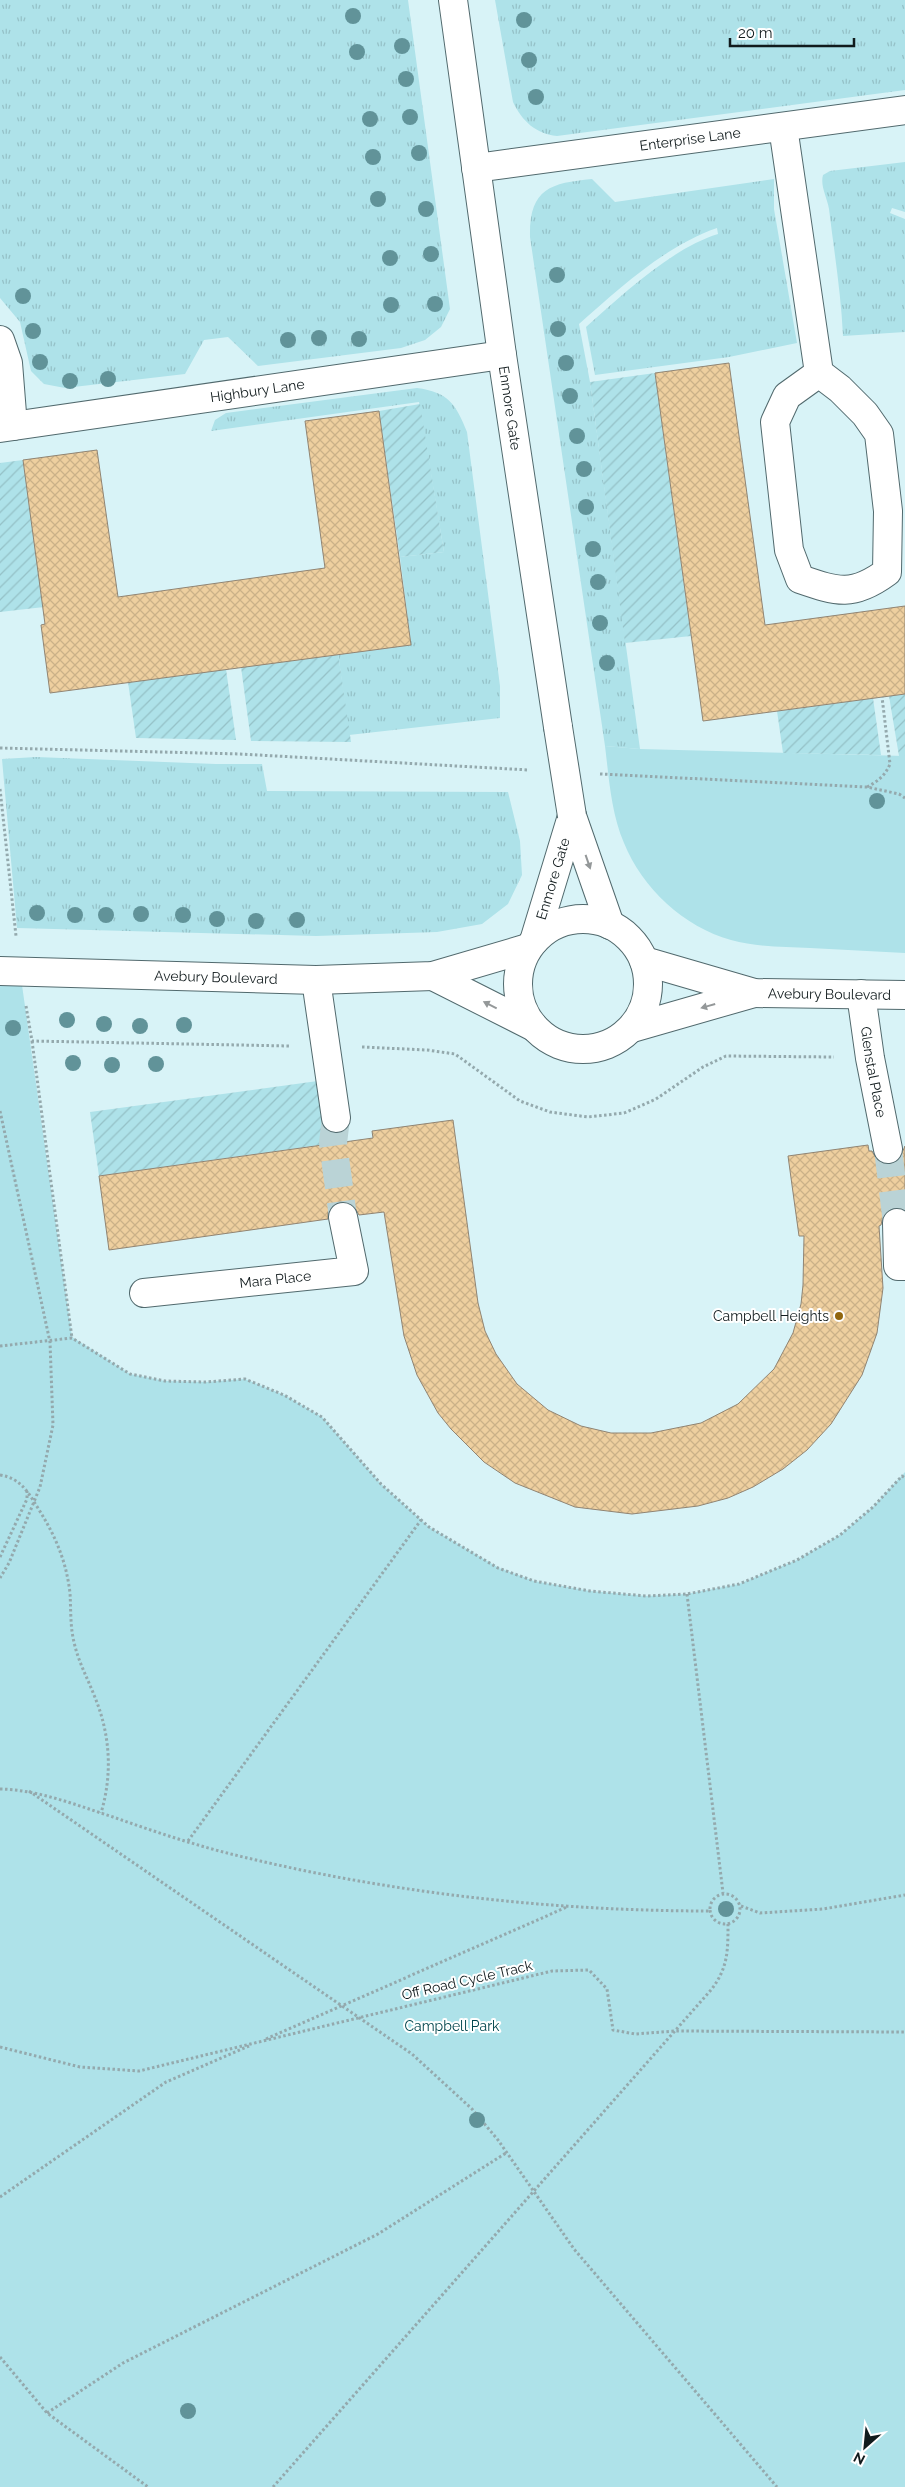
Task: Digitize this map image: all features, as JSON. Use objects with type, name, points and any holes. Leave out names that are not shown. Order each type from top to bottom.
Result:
[{"type":"street","name":"Enmore Gate","points":[[453,0],[502,355],[572,816],[610,924]]},
{"type":"street","name":"Enterprise Lane","points":[[476,168],[905,110]]},
{"type":"street","points":[[783,127],[819,372],[840,389],[865,414],[878,434],[888,511],[887,572],[868,586],[836,591],[800,579],[789,550],[775,422],[787,396],[819,372]]},
{"type":"street","name":"Highbury Lane","points":[[0,340],[8,363],[6,427],[502,355]]},
{"type":"street","name":"Enmore Gate","points":[[531,945],[572,816]]},
{"type":"street","points":[[590,920],[610,924],[625,934],[636,946],[644,961],[648,979],[648,996],[642,1013],[632,1028],[614,1042],[594,1049],[572,1048],[551,1041],[534,1027],[523,1009],[518,989],[520,968],[531,945],[550,928],[569,921],[590,920]]},
{"type":"street","name":"Avebury Boulevard","points":[[10,971],[316,980],[433,976],[531,945]]},
{"type":"street","name":"Avebury Boulevard","points":[[644,961],[754,993],[905,994]]},
{"type":"street","name":"Avebury Boulevard","points":[[433,976],[534,1027]]},
{"type":"street","points":[[316,980],[336,1118]]},
{"type":"street","name":"Avebury Boulevard","points":[[632,1028],[754,993]]},
{"type":"street","name":"Glenstal Place","points":[[861,994],[870,1058],[888,1149]]},
{"type":"street","name":"Mara Place","points":[[144,1292],[354,1271],[343,1217]]},
{"type":"street","points":[[896,1223],[898,1266],[905,1266]]},
{"type":"path","points":[[867,787],[879,781],[886,773],[890,764],[882,698]]},
{"type":"path","points":[[0,748],[271,756]]},
{"type":"path","points":[[852,787],[867,787],[899,794],[905,798]]},
{"type":"path","points":[[0,789],[10,971],[32,1041],[72,1338]]},
{"type":"path","points":[[32,1041],[327,1046],[427,1050],[455,1054],[520,1101],[550,1112],[588,1117],[624,1113],[656,1099],[702,1066],[726,1056],[870,1058]]},
{"type":"path","points":[[0,1111],[50,1342],[54,1425],[40,1487],[9,1563],[0,1578]]},
{"type":"path","points":[[0,1346],[50,1342],[72,1338],[130,1374],[165,1382],[206,1382],[245,1379],[306,1407],[322,1417],[381,1484],[429,1527],[498,1568],[534,1581],[590,1591],[637,1595],[687,1594],[739,1584],[797,1560],[840,1535],[873,1507],[902,1476],[905,1478]]},
{"type":"path","points":[[0,1476],[19,1482],[27,1490],[53,1531],[60,1548],[70,1593],[74,1642],[103,1717],[107,1734],[108,1767],[101,1813]]},
{"type":"path","points":[[0,1557],[27,1500],[27,1490]]},
{"type":"path","points":[[188,1841],[421,1520]]},
{"type":"path","points":[[687,1594],[723,1893]]},
{"type":"path","points":[[0,1789],[29,1791],[188,1841],[263,1862],[373,1882],[460,1895],[568,1907],[646,1911],[710,1911]]},
{"type":"path","points":[[29,1791],[412,2054],[472,2109],[506,2153],[574,2249],[778,2487]]},
{"type":"path","points":[[741,1906],[736,1920],[728,1924],[714,1920],[710,1911],[715,1897],[723,1893],[733,1895],[741,1906],[760,1913],[823,1909],[905,1895]]},
{"type":"path","points":[[0,2197],[166,2082],[568,1907]]},
{"type":"path","points":[[273,2487],[721,1977],[728,1951],[728,1924]]},
{"type":"path","name":"Off Road Cycle Track","points":[[0,2047],[80,2067],[139,2072],[552,1971],[589,1970],[607,1989],[613,2030],[635,2034],[675,2031],[905,2032]]},
{"type":"path","points":[[47,2413],[123,2363],[378,2234],[506,2153]]},
{"type":"path","points":[[0,2357],[47,2413],[148,2487]]},
{"type":"green space","points":[[0,0],[408,0],[450,309],[441,327],[425,340],[401,348],[258,366],[228,337],[204,340],[185,374],[65,388],[44,384],[31,371],[20,322],[0,298]]},
{"type":"green space","points":[[495,0],[905,0],[905,90],[557,136],[549,135],[525,121],[513,102]]},
{"type":"green space","points":[[905,162],[905,212],[892,208],[890,213],[905,219],[905,332],[843,336],[841,304],[829,209],[822,183],[823,175],[830,171]]},
{"type":"green space","points":[[592,179],[615,202],[774,179],[774,209],[797,343],[729,357],[595,375],[586,327],[631,287],[666,261],[683,250],[718,234],[717,228],[698,236],[661,257],[579,324],[590,382],[640,749],[605,746],[530,237],[533,208],[545,192],[554,186],[564,183]]},
{"type":"green space","points":[[655,373],[691,636],[625,643],[590,382]]},
{"type":"green space","points":[[417,388],[444,396],[455,407],[467,432],[500,686],[500,718],[349,735],[338,653],[411,645],[400,557],[444,552],[419,402],[211,431],[215,420],[226,413]]},
{"type":"green space","points":[[420,404],[444,552],[400,557],[379,411]]},
{"type":"green space","points":[[23,460],[44,607],[0,612],[0,463]]},
{"type":"green space","points":[[338,653],[351,742],[251,741],[241,667]]},
{"type":"green space","points":[[226,669],[236,740],[136,738],[128,682]]},
{"type":"green space","points":[[905,694],[905,756],[899,756],[889,696]]},
{"type":"green space","points":[[873,698],[881,755],[783,753],[777,711]]},
{"type":"green space","points":[[605,746],[640,749],[905,756],[905,953],[750,944],[714,934],[697,926],[681,915],[653,890],[632,860],[624,843],[613,808]]},
{"type":"green space","points":[[36,757],[262,764],[267,791],[508,792],[520,841],[522,875],[508,904],[482,924],[437,932],[316,936],[17,928],[2,759]]},
{"type":"green space","name":"Campbell Park","points":[[0,971],[20,971],[72,1337],[130,1374],[165,1381],[206,1382],[245,1379],[284,1395],[322,1417],[381,1484],[429,1527],[499,1568],[534,1581],[590,1591],[646,1596],[687,1594],[739,1584],[797,1560],[840,1535],[873,1507],[905,1472],[905,2487],[0,2487]]},
{"type":"green space","points":[[325,1080],[333,1143],[99,1176],[90,1112]]},
{"type":"building","points":[[729,363],[765,625],[905,606],[905,694],[703,721],[655,373]]},
{"type":"building","points":[[379,411],[411,645],[50,693],[41,625],[45,624],[23,460],[97,450],[118,597],[325,568],[305,421]]},
{"type":"building","name":"Campbell Heights","points":[[453,1120],[478,1303],[485,1331],[496,1354],[517,1384],[548,1410],[581,1426],[611,1433],[651,1433],[701,1423],[738,1404],[774,1369],[793,1333],[801,1304],[803,1285],[804,1236],[799,1236],[788,1156],[868,1145],[869,1151],[872,1151],[877,1160],[883,1164],[891,1164],[899,1160],[905,1146],[905,1210],[896,1207],[888,1210],[879,1226],[883,1288],[877,1333],[862,1375],[831,1424],[807,1450],[783,1469],[753,1487],[728,1498],[698,1506],[632,1514],[575,1507],[515,1483],[484,1462],[438,1413],[417,1375],[404,1336],[384,1212],[359,1215],[354,1206],[347,1202],[340,1202],[332,1206],[328,1212],[328,1219],[109,1250],[99,1176],[373,1138],[372,1131]]},
{"type":"tunnel","points":[[336,1118],[333,1143],[343,1217]]},
{"type":"tunnel","points":[[888,1149],[897,1223]]},
{"type":"place","name":"Campbell Heights","points":[[839,1316]]}]
